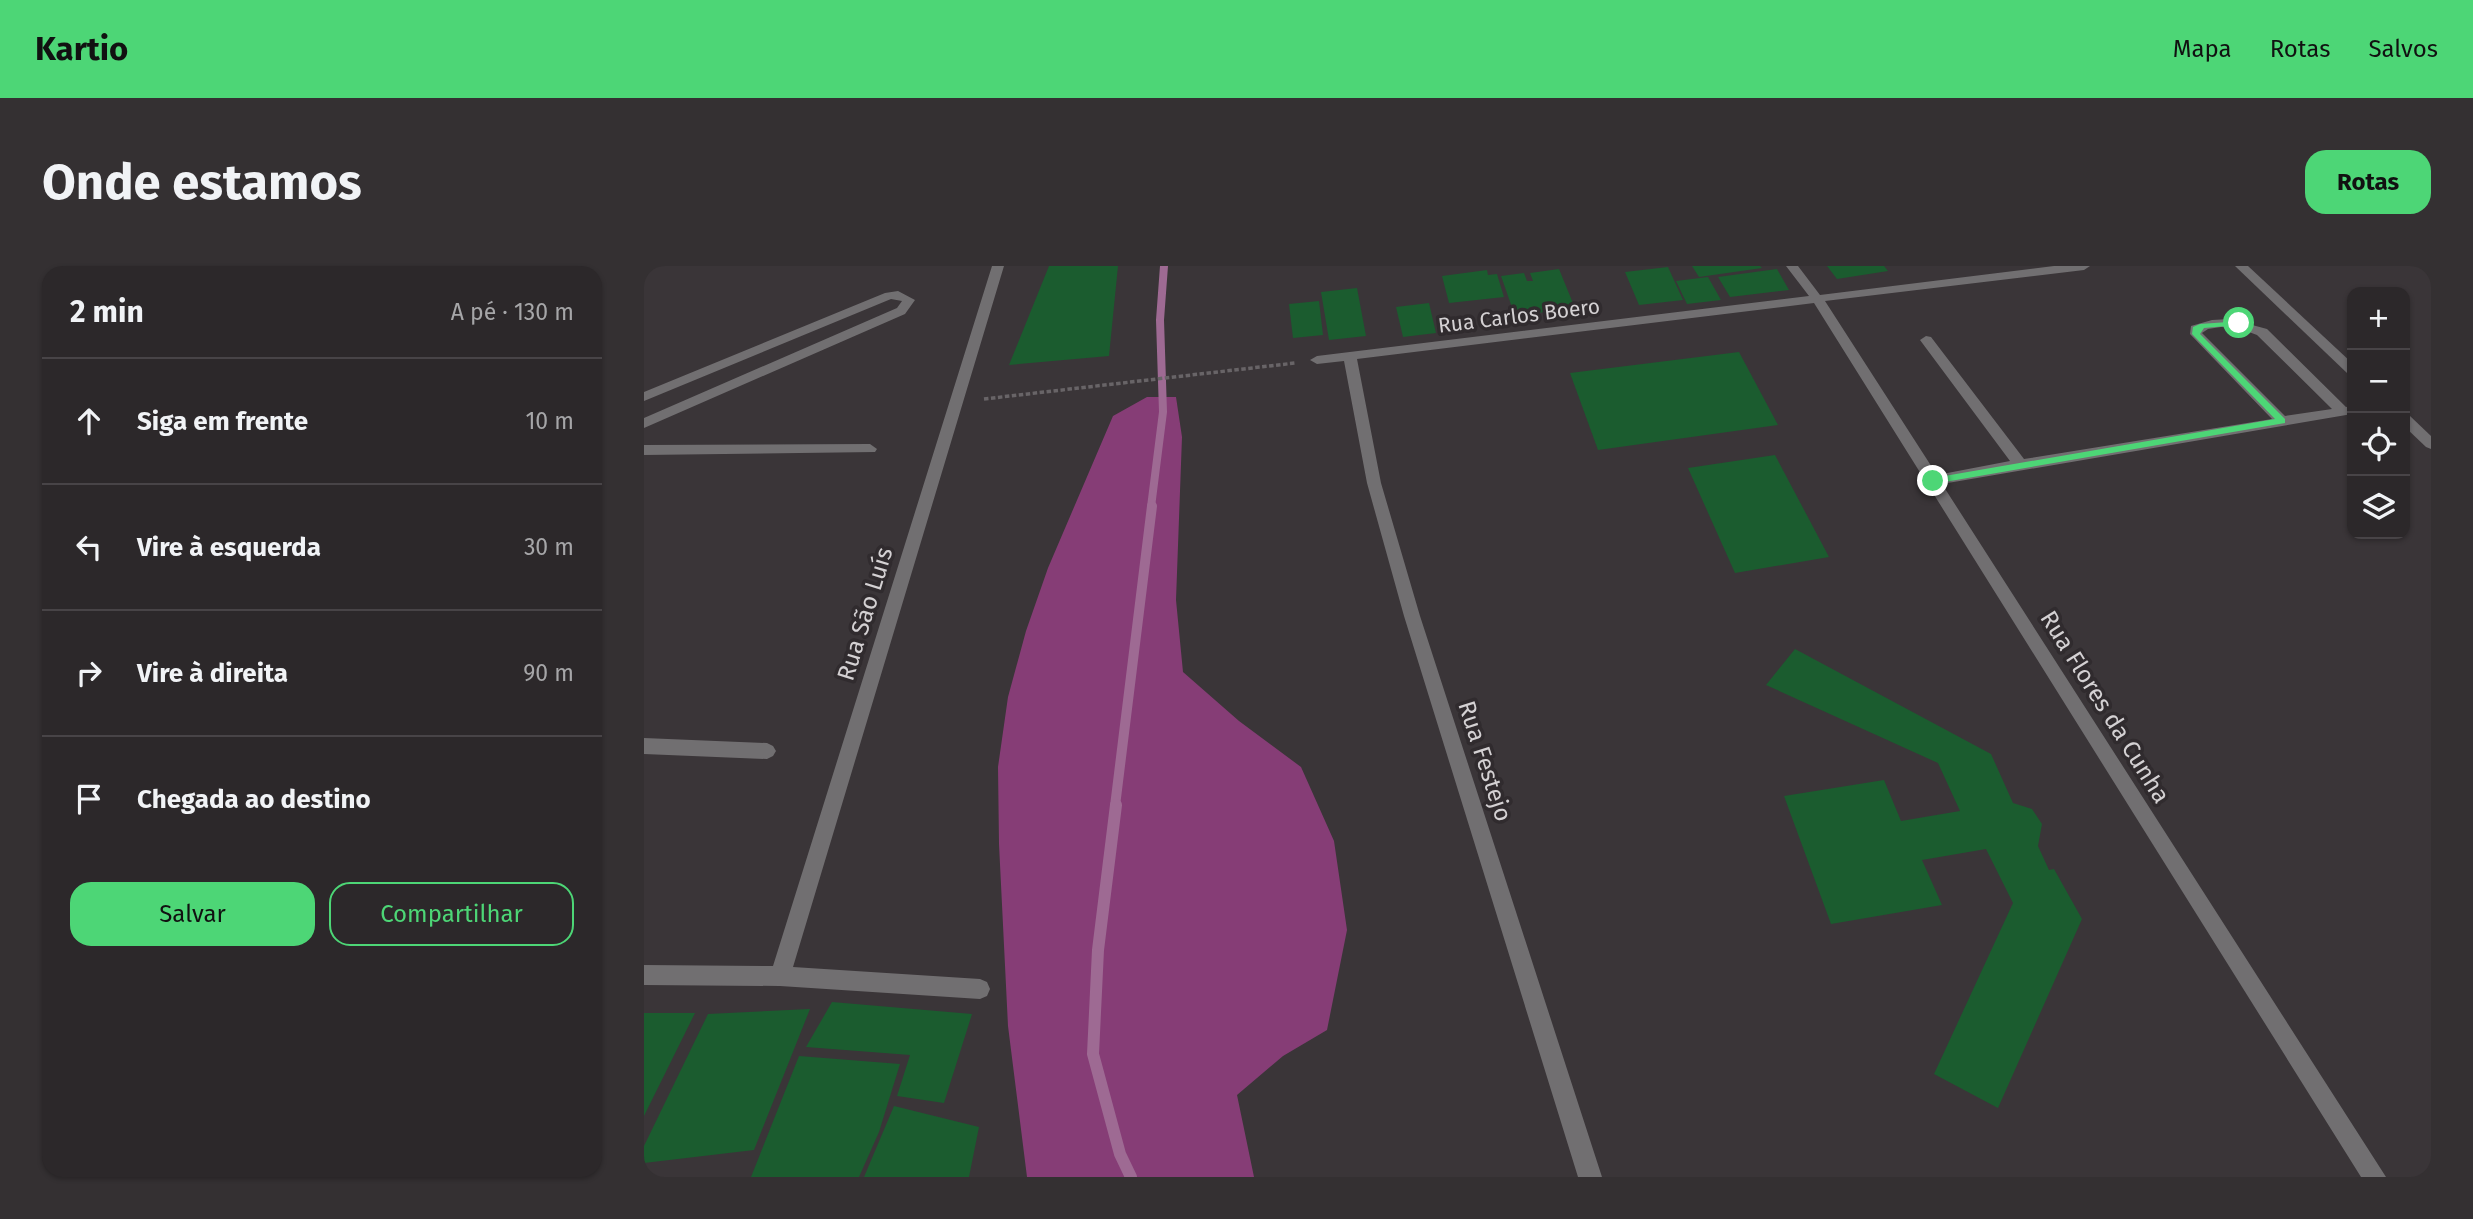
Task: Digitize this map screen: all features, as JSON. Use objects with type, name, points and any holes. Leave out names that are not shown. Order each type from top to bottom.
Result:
[{"type":"street","name":"Rua São Luís","points":[[780,976],[998,266]]},
{"type":"street","name":"Rua Flores da Cunha","points":[[1792,266],[1816,297],[2374,1177]]},
{"type":"street","name":"Rua Carlos Boero","points":[[1317,360],[2084,266]]},
{"type":"street","points":[[2241,266],[2347,365]]},
{"type":"street","points":[[644,397],[889,296],[898,295],[909,300],[901,311],[644,423]]},
{"type":"street","points":[[2282,421],[2196,334],[2196,329],[2239,323],[2250,325],[2262,332],[2347,410]]},
{"type":"street","points":[[1926,340],[2020,464]]},
{"type":"street","name":"Rua Festejo","points":[[1350,357],[1374,484],[1412,616],[1590,1177]]},
{"type":"street","points":[[1933,481],[2347,410]]},
{"type":"street","points":[[2410,424],[2431,444]]},
{"type":"street","points":[[644,450],[870,449]]},
{"type":"street","points":[[644,746],[767,751]]},
{"type":"street","points":[[644,975],[780,976],[980,989]]},
{"type":"path","points":[[958,401],[1091,388],[1317,360]]},
{"type":"shaded area","points":[[1147,397],[1176,397],[1182,437],[1176,600],[1183,672],[1239,721],[1301,767],[1334,841],[1347,930],[1327,1030],[1283,1056],[1237,1095],[1254,1177],[1027,1177],[1008,1026],[999,844],[998,767],[1008,697],[1026,631],[1048,568],[1113,416]]},
{"type":"building","points":[[1049,266],[1118,266],[1109,356],[1009,365]]},
{"type":"building","points":[[1692,266],[1760,266],[1762,268],[1699,277]]},
{"type":"building","points":[[1827,266],[1884,266],[1888,271],[1837,279]]},
{"type":"building","points":[[1668,267],[1683,300],[1639,305],[1625,272]]},
{"type":"building","points":[[1559,269],[1577,313],[1564,315],[1565,319],[1549,321],[1545,312],[1515,316],[1501,276],[1524,273],[1527,281],[1533,281],[1530,273]]},
{"type":"building","points":[[1777,269],[1789,290],[1730,297],[1718,277]]},
{"type":"building","points":[[1487,270],[1488,275],[1497,274],[1504,297],[1449,303],[1442,276]]},
{"type":"building","points":[[1708,277],[1721,300],[1687,304],[1676,281]]},
{"type":"building","points":[[1357,288],[1366,336],[1329,340],[1321,292]]},
{"type":"building","points":[[1319,301],[1323,335],[1293,338],[1289,304]]},
{"type":"building","points":[[1429,303],[1436,333],[1403,337],[1396,307]]},
{"type":"building","points":[[1739,352],[1778,425],[1598,450],[1570,373]]},
{"type":"building","points":[[1775,455],[1829,557],[1735,573],[1688,468]]},
{"type":"building","points":[[1795,649],[1991,754],[2013,803],[2032,809],[2042,824],[2038,846],[2049,870],[2054,869],[2082,919],[1998,1108],[1934,1074],[2013,903],[1986,849],[1922,860],[1942,905],[1831,924],[1784,796],[1884,780],[1901,821],[1960,811],[1938,763],[1766,685]]},
{"type":"building","points":[[832,1002],[972,1014],[944,1103],[897,1096],[910,1055],[806,1047]]},
{"type":"building","points":[[810,1009],[754,1150],[644,1163],[644,1146],[708,1014]]},
{"type":"building","points":[[644,1013],[695,1013],[644,1116]]},
{"type":"building","points":[[799,1056],[900,1064],[879,1132],[859,1177],[751,1177]]},
{"type":"building","points":[[894,1106],[979,1127],[969,1177],[864,1177]]},
{"type":"waterway","points":[[1151,507],[1163,412],[1160,320],[1164,266]]},
{"type":"waterway","points":[[1115,806],[1152,506]]},
{"type":"waterway","points":[[1116,805],[1098,950],[1093,1054],[1120,1154],[1131,1177]]},
{"type":"route","points":[[1933,481],[1990,469],[2282,421],[2196,334],[2196,329],[2203,326],[2239,323]]}]
